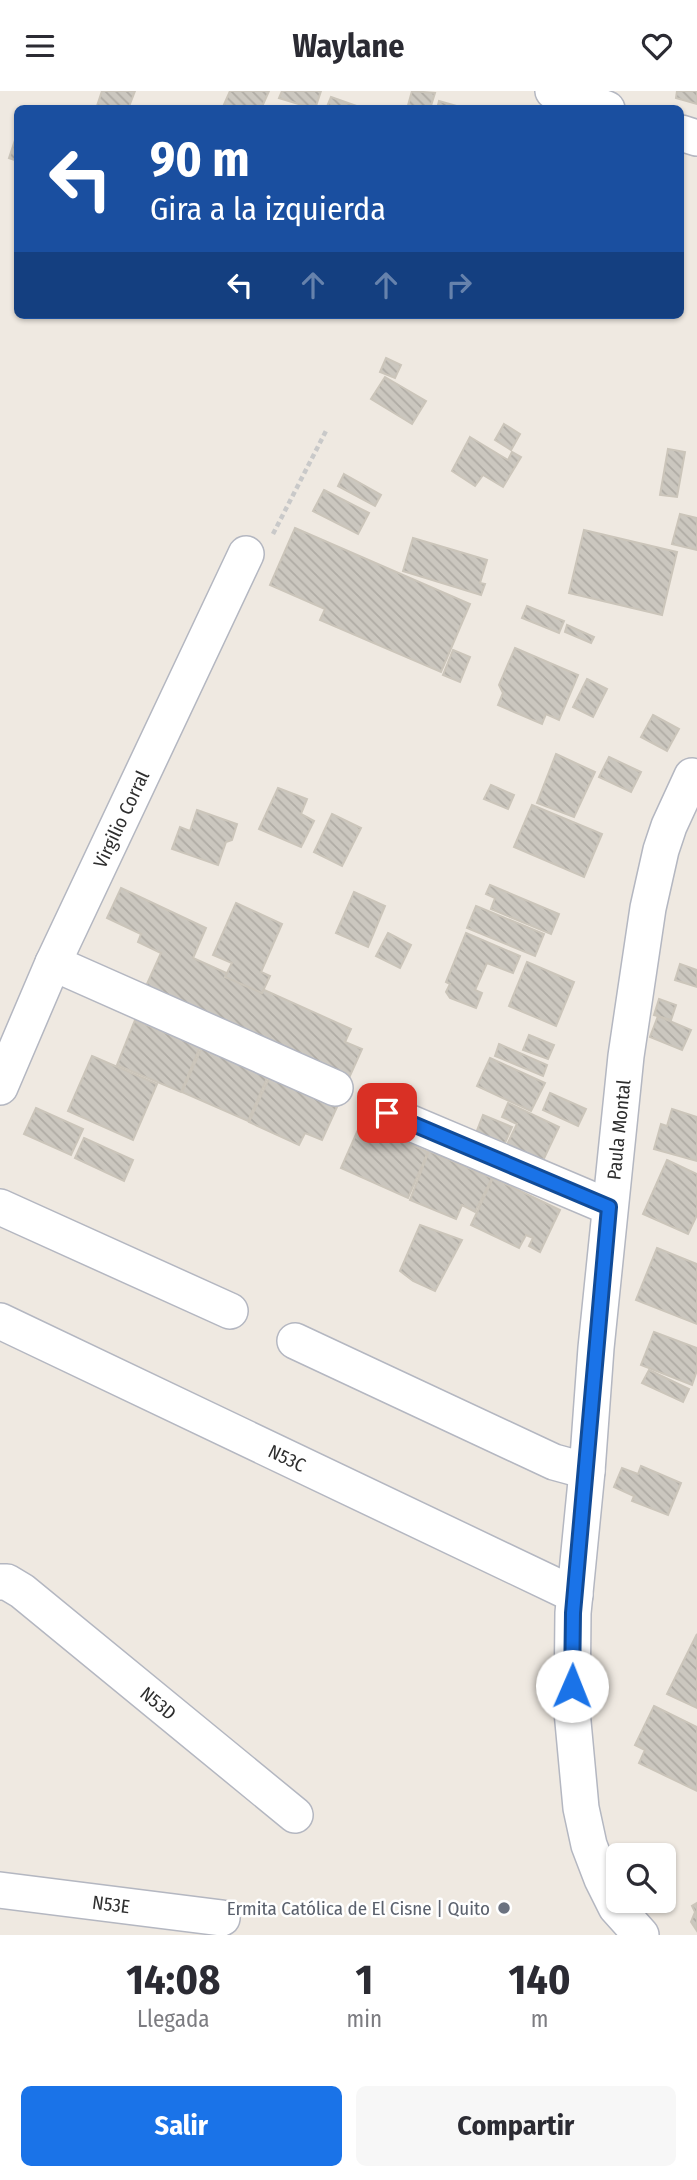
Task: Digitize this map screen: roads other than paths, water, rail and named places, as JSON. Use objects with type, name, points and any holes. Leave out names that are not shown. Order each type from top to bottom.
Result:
[{"type":"street","points":[[554,91],[595,105]]},
{"type":"street","name":"Virgilio Corral","points":[[0,1087],[53,963],[246,554]]},
{"type":"street","name":"Paula Montal","points":[[641,1935],[616,1907],[602,1879],[589,1845],[581,1808],[572,1711],[575,1595],[609,1207],[626,1056],[652,886],[669,826],[692,776]]},
{"type":"street","points":[[53,963],[335,1088]]},
{"type":"street","points":[[387,1113],[609,1207]]},
{"type":"street","points":[[0,1207],[230,1311]]},
{"type":"street","name":"N53C","points":[[0,1321],[575,1595]]},
{"type":"street","points":[[295,1341],[554,1462],[587,1471]]},
{"type":"street","name":"N53D","points":[[11,1586],[295,1815]]},
{"type":"street","name":"N53E","points":[[0,1890],[222,1918]]},
{"type":"place","name":"Ermita Católica de El Cisne | Quito","points":[[504,1908]]}]
